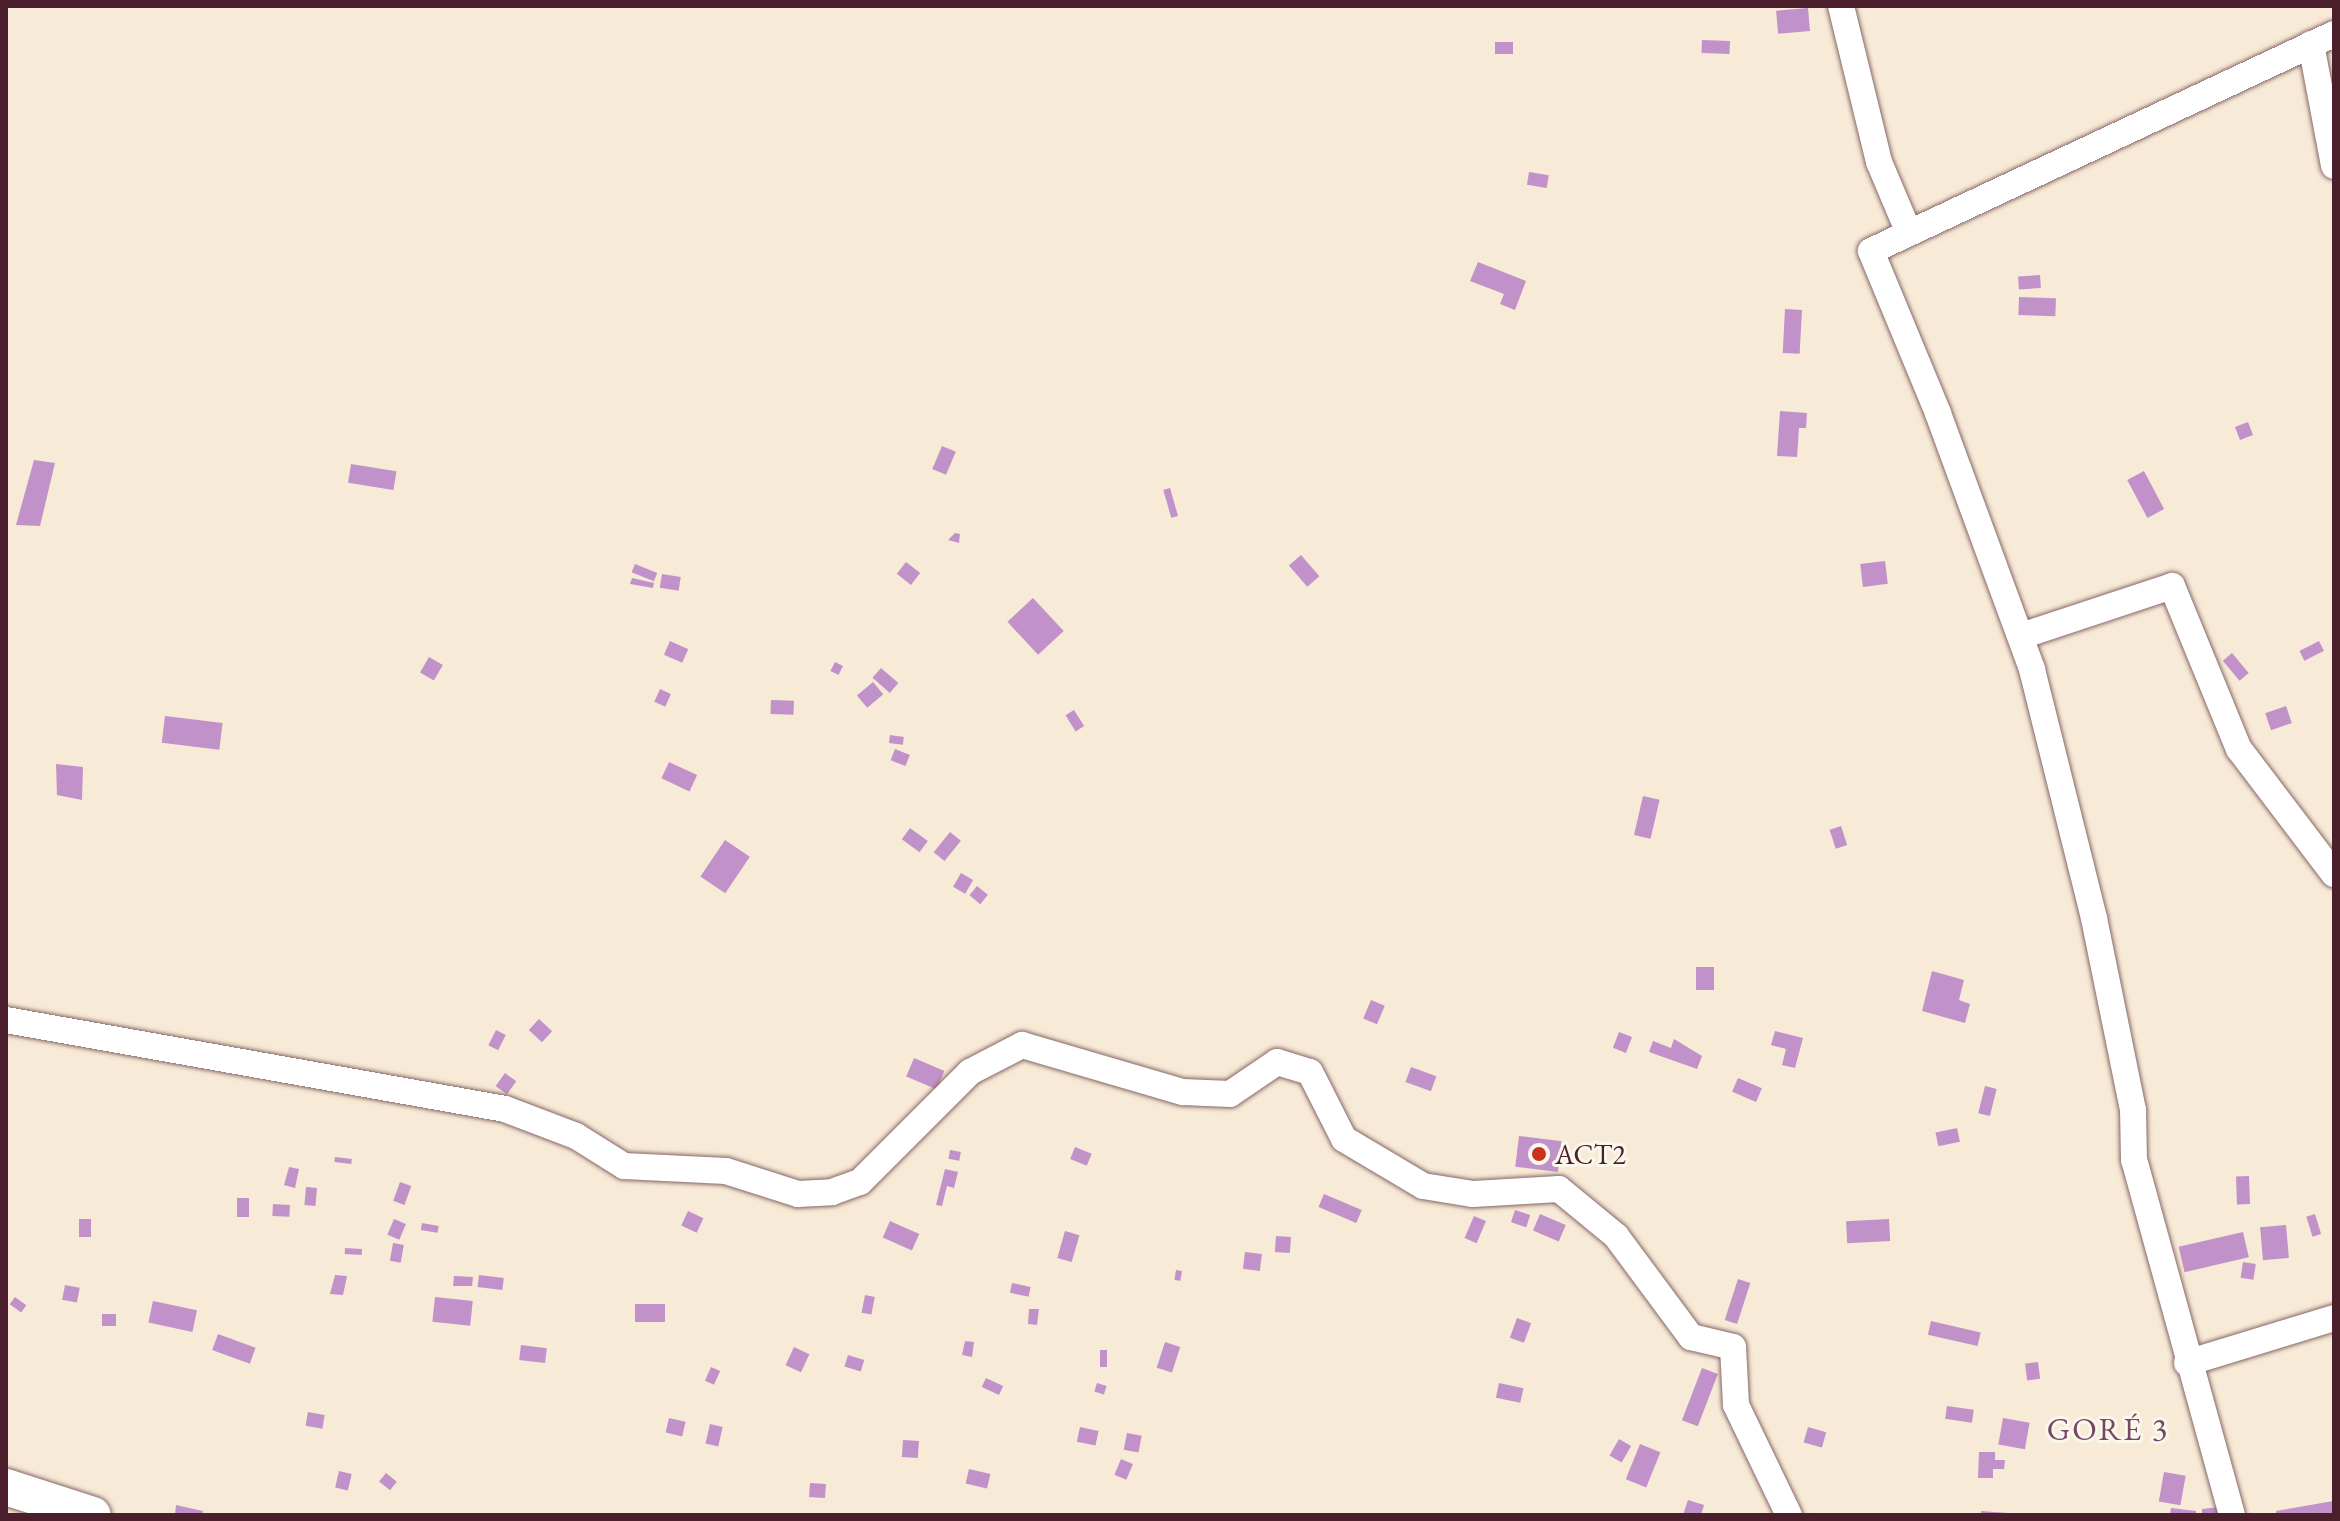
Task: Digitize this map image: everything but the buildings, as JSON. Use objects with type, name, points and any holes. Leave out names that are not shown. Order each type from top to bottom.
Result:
[{"type":"main road","points":[[6,1487],[93,1515]]},
{"type":"street","points":[[1841,6],[1879,162],[1909,233]]},
{"type":"street","points":[[2232,1515],[2187,1363],[2134,1160],[2133,1110],[2079,849],[2021,636],[1871,251],[2323,39],[2334,166]]},
{"type":"street","points":[[2021,636],[2172,586],[2239,749],[2334,874]]},
{"type":"street","points":[[6,1020],[505,1109],[576,1136],[624,1166],[726,1171],[798,1194],[832,1192],[860,1182],[970,1072],[1022,1045],[1183,1092],[1230,1094],[1277,1062],[1299,1068],[1310,1072],[1344,1139],[1423,1186],[1473,1194],[1559,1189],[1616,1236],[1691,1337],[1733,1347],[1736,1405],[1789,1515]]},
{"type":"street","points":[[2187,1363],[2334,1318]]},
{"type":"place","name":"ACT2","points":[[1539,1154]]},
{"type":"district","name":"GORÉ 3","points":[[2108,1429]]}]
